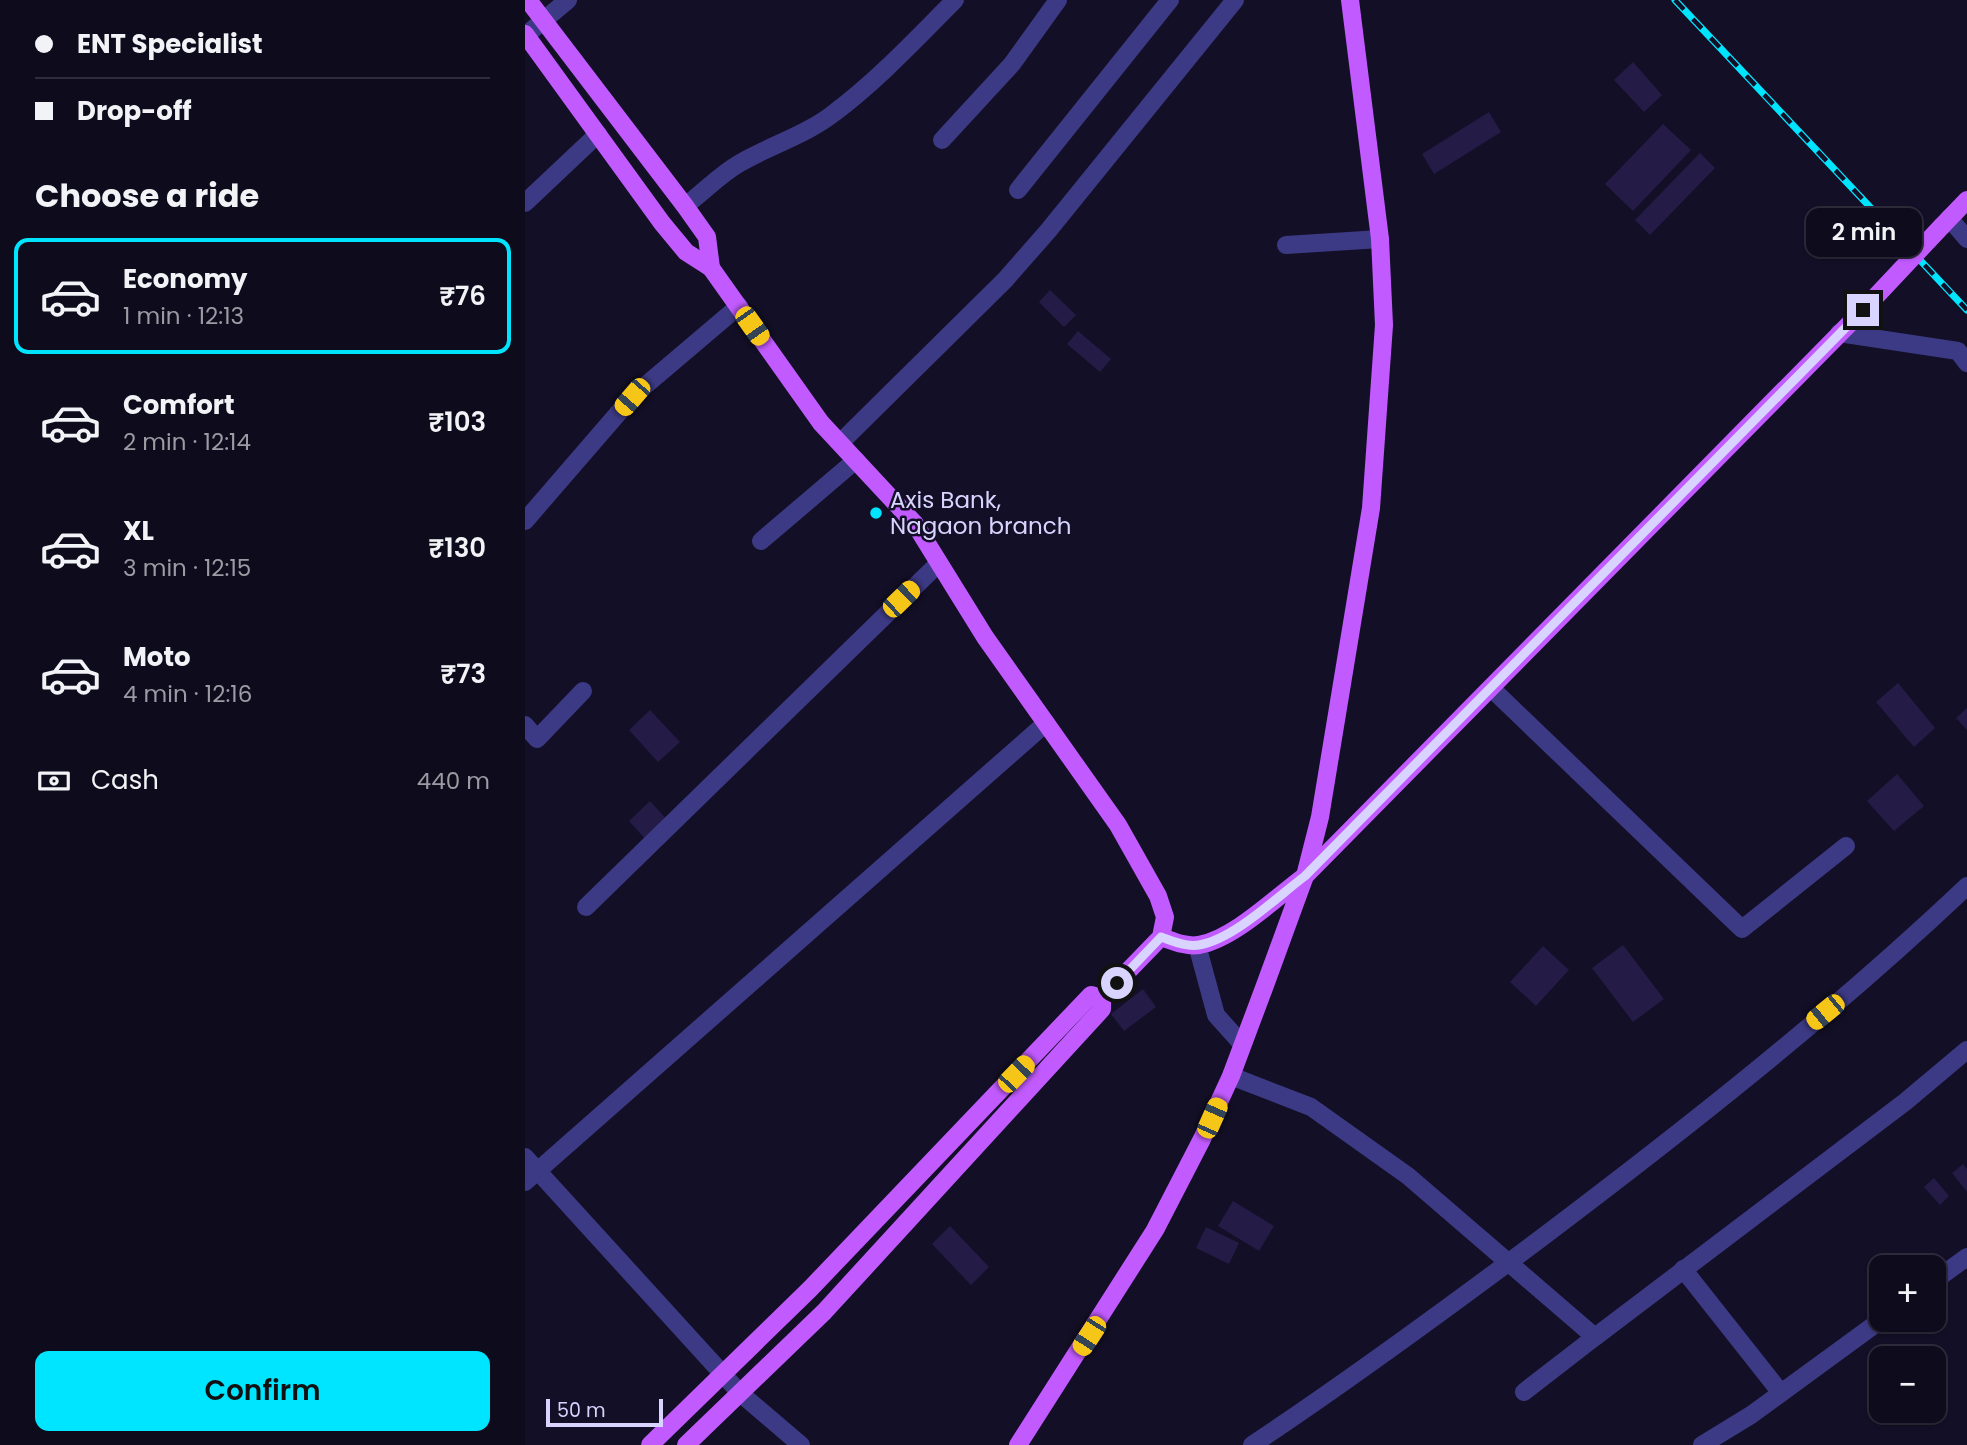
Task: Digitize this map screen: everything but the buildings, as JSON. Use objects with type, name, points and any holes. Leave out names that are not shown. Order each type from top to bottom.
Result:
[{"type":"main road","points":[[528,0],[685,206],[706,237],[711,268]]},
{"type":"main road","points":[[1018,1445],[1155,1230],[1182,1179],[1231,1076],[1305,876],[1330,763],[1371,508],[1384,325],[1380,239],[1350,0]]},
{"type":"main road","points":[[525,34],[686,253],[711,268],[821,423],[915,524],[985,637],[1118,825],[1158,896],[1165,917],[1161,937],[1102,998],[1102,1009],[824,1312],[686,1445]]},
{"type":"main road","points":[[1161,937],[1198,946],[1227,934],[1305,876],[1863,310],[1967,200]]},
{"type":"main road","points":[[650,1445],[810,1289],[1091,996],[1102,998]]},
{"type":"street","points":[[525,34],[568,0]]},
{"type":"street","points":[[685,206],[717,177],[834,114],[886,68],[955,0]]},
{"type":"street","points":[[942,140],[1012,64],[1058,0]]},
{"type":"street","points":[[1018,190],[1170,0]]},
{"type":"street","points":[[840,443],[1005,280],[1048,231],[1235,0]]},
{"type":"street","points":[[525,202],[598,134]]},
{"type":"street","points":[[1946,222],[1967,239]]},
{"type":"street","points":[[1286,246],[1380,239]]},
{"type":"street","points":[[525,521],[632,397],[739,306]]},
{"type":"street","points":[[1839,333],[1958,351],[1967,363]]},
{"type":"street","points":[[761,541],[856,460]]},
{"type":"street","points":[[586,907],[939,563]]},
{"type":"street","points":[[1491,688],[1742,929],[1846,846]]},
{"type":"street","points":[[525,726],[537,739],[583,691]]},
{"type":"street","points":[[532,1176],[1046,723]]},
{"type":"street","points":[[1252,1445],[1328,1395],[1631,1171],[1847,994],[1967,886]]},
{"type":"street","points":[[1198,946],[1216,1015],[1242,1044]]},
{"type":"street","points":[[1524,1392],[1905,1102],[1967,1050]]},
{"type":"street","points":[[1231,1076],[1311,1107],[1408,1177],[1595,1337]]},
{"type":"street","points":[[525,1157],[532,1176],[740,1393],[801,1445]]},
{"type":"street","points":[[1946,1272],[1967,1257]]},
{"type":"street","points":[[1683,1269],[1781,1393]]},
{"type":"street","points":[[1702,1445],[1781,1393],[1869,1329]]},
{"type":"railway","points":[[1675,0],[1967,310]]},
{"type":"place","name":"Axis Bank, Nagaon branch","points":[[876,513]]},
{"type":"route","points":[[1117,983],[1161,937],[1198,946],[1212,941],[1227,934],[1305,876],[1863,310]]}]
